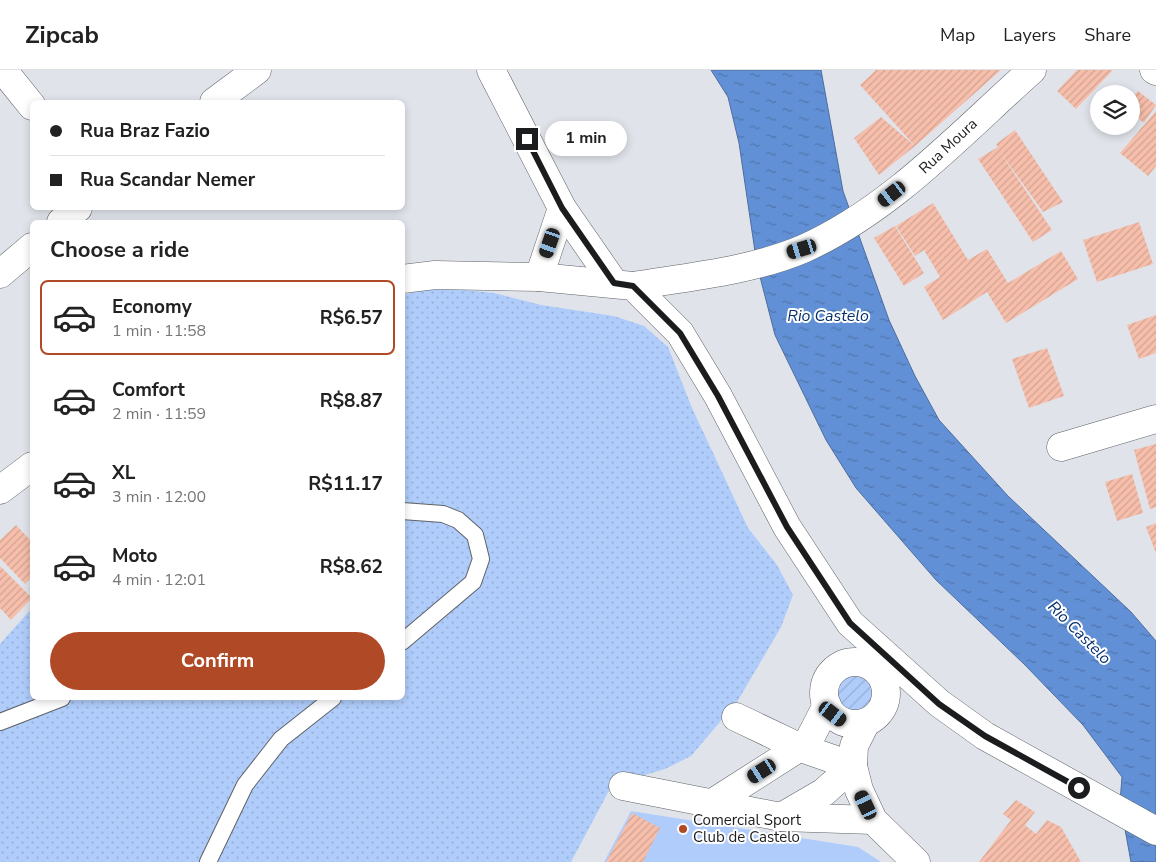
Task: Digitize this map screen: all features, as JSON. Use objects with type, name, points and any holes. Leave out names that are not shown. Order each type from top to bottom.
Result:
[{"type":"street","points":[[3,70],[30,104]]},
{"type":"street","points":[[217,100],[257,70]]},
{"type":"street","points":[[491,70],[562,208],[623,284],[680,333],[718,396],[787,527],[850,623],[896,679]]},
{"type":"street","name":"Rua Moura","points":[[405,279],[435,275],[539,277],[623,284],[735,269],[802,249],[868,213],[916,174],[1032,70]]},
{"type":"street","points":[[539,277],[562,208]]},
{"type":"street","points":[[63,220],[76,210]]},
{"type":"street","points":[[0,274],[30,249]]},
{"type":"street","points":[[1061,447],[1156,419]]},
{"type":"street","points":[[0,490],[30,468]]},
{"type":"street","points":[[850,623],[852,662]]},
{"type":"street","points":[[714,802],[801,748],[814,734],[827,705],[825,686],[829,677],[835,669],[852,662],[871,666],[879,673],[896,679],[939,704],[985,736],[1156,831]]},
{"type":"street","points":[[896,679],[880,712],[866,722],[854,746],[853,766],[859,790],[873,820],[916,862]]},
{"type":"street","points":[[827,705],[842,720],[852,723],[866,722]]},
{"type":"street","points":[[736,717],[801,748],[853,766]]},
{"type":"street","points":[[781,817],[824,792],[853,766]]},
{"type":"street","points":[[622,786],[714,802],[781,817],[873,820]]},
{"type":"lane","points":[[405,511],[443,514],[458,520],[475,535],[481,559],[473,582],[405,639]]},
{"type":"lane","points":[[0,722],[57,700]]},
{"type":"lane","points":[[208,862],[245,785],[281,739],[330,700]]},
{"type":"shaded area","points":[[435,287],[494,293],[541,305],[614,316],[644,326],[668,347],[692,408],[748,528],[777,565],[793,595],[781,627],[737,702],[691,756],[665,769],[612,785],[571,862],[0,862],[0,644],[30,610],[30,700],[405,700],[405,294]]},
{"type":"shaded area","points":[[855,675],[868,680],[873,693],[868,706],[855,711],[842,706],[837,693],[842,680]]},
{"type":"shaded area","name":"Comercial Sport Club de Castelo","points":[[631,811],[858,847],[881,862],[604,862]]},
{"type":"water","name":"Rio Castelo","points":[[711,70],[821,70],[843,191],[889,320],[915,376],[939,420],[1008,496],[1131,612],[1156,641],[1156,862],[1131,862],[1120,802],[1122,777],[1083,725],[1025,665],[936,580],[856,488],[826,440],[775,335],[757,265],[739,143],[728,97]]},
{"type":"building","points":[[876,70],[1001,70],[915,146],[860,85]]},
{"type":"building","points":[[1077,70],[1113,70],[1099,85],[1090,85],[1090,94],[1076,109],[1057,91]]},
{"type":"building","points":[[1140,93],[1156,105],[1144,123],[1140,120]]},
{"type":"building","points":[[1156,111],[1156,166],[1148,176],[1120,153],[1135,135],[1140,135],[1140,130]]},
{"type":"building","points":[[881,117],[915,146],[879,175],[854,138]]},
{"type":"building","points":[[1015,130],[1063,202],[1043,212],[1000,152],[1052,230],[1033,242],[978,159],[998,147],[996,144]]},
{"type":"building","points":[[933,203],[968,260],[987,249],[1008,283],[1061,251],[1078,279],[1006,323],[987,292],[943,320],[924,287],[940,277],[924,250],[915,256],[896,226]]},
{"type":"building","points":[[1139,222],[1153,264],[1097,282],[1083,240]]},
{"type":"building","points":[[895,226],[924,273],[904,286],[874,238]]},
{"type":"building","points":[[1156,315],[1156,353],[1139,359],[1127,325]]},
{"type":"building","points":[[1047,348],[1064,396],[1029,408],[1012,359]]},
{"type":"building","points":[[1156,444],[1156,507],[1150,509],[1134,450]]},
{"type":"building","points":[[1132,474],[1143,513],[1117,521],[1105,482]]},
{"type":"building","points":[[1156,523],[1156,553],[1146,527]]},
{"type":"building","points":[[16,525],[30,540],[30,579],[25,584],[0,558],[0,540]]},
{"type":"building","points":[[0,566],[30,596],[30,600],[11,620],[0,608]]},
{"type":"building","points":[[1016,800],[1035,812],[1025,825],[1036,834],[1047,820],[1061,827],[1081,862],[979,862],[1011,820],[1003,814]]},
{"type":"building","points":[[632,813],[660,828],[643,862],[606,862]]},
{"type":"place","name":"Comercial Sport Club de Castelo","points":[[683,829]]},
{"type":"route","points":[[527,139],[562,208],[614,283],[633,286],[680,333],[718,396],[787,527],[850,623],[907,677],[939,704],[985,736],[1079,788]]}]
